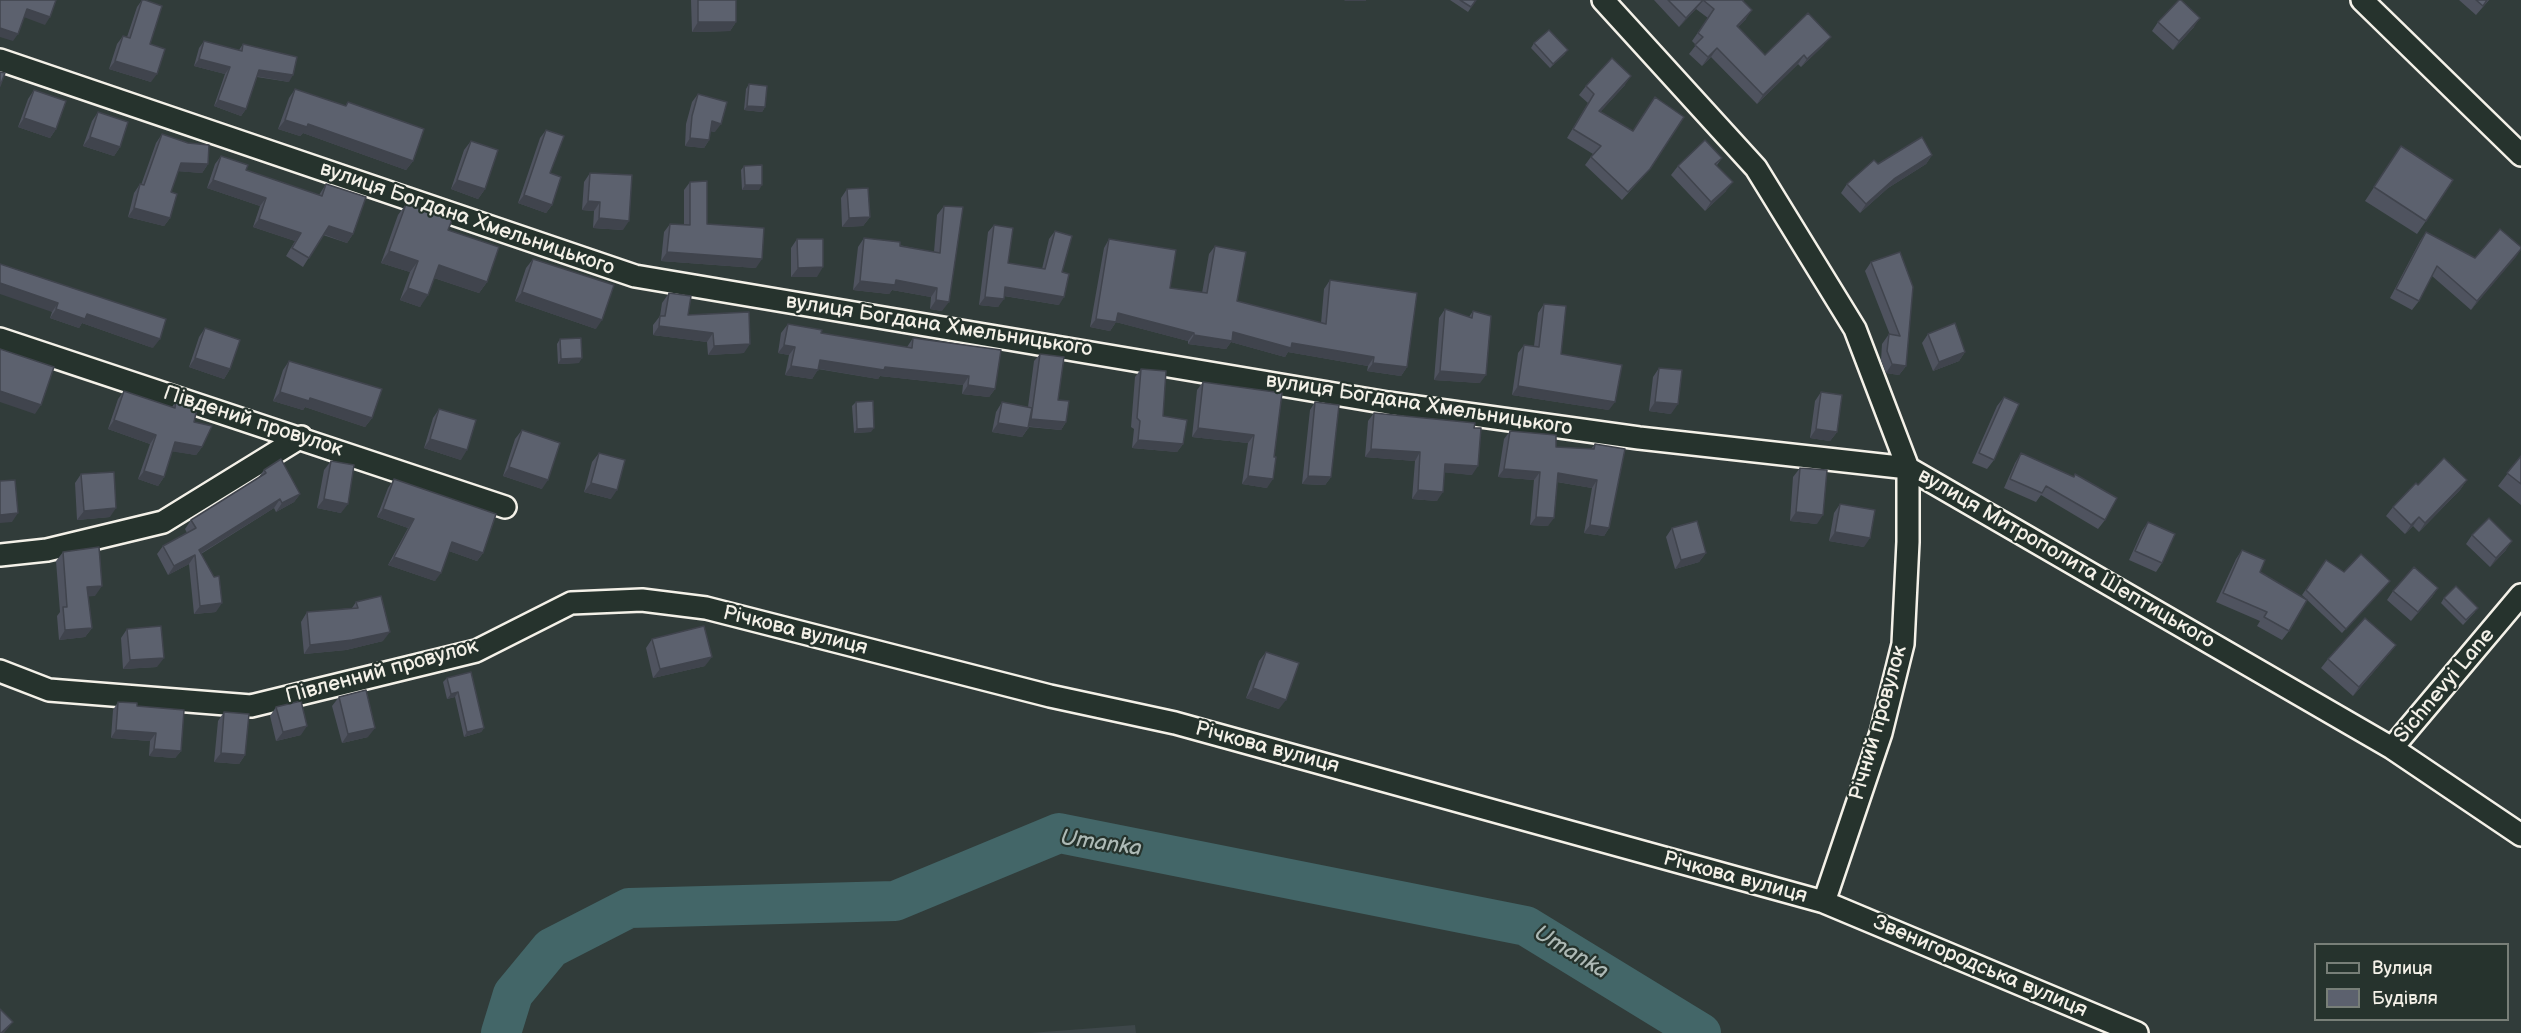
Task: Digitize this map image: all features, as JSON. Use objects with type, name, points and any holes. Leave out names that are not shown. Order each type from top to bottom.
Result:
[{"type":"street","name":"вулиця Митрополита Шептицького","points":[[1603,0],[1756,168],[1855,329],[1908,468],[2392,748],[2521,835]]},
{"type":"street","points":[[2362,0],[2521,155]]},
{"type":"street","name":"вулиця Богдана Хмельницького","points":[[0,60],[635,276],[1388,404],[1639,438],[1908,468]]},
{"type":"street","name":"Південий провулок","points":[[0,339],[301,437],[505,507]]},
{"type":"street","points":[[0,555],[47,550],[163,522],[301,437]]},
{"type":"street","name":"Річний провулок","points":[[1824,902],[1881,733],[1903,644],[1908,542],[1908,468]]},
{"type":"street","name":"Sichnevyi Lane","points":[[2392,748],[2521,596]]},
{"type":"street","name":"Півленний провулок","points":[[0,671],[49,690],[251,706],[477,651],[571,603],[642,600],[706,608]]},
{"type":"street","name":"Річкова вулиця","points":[[706,608],[1050,696],[1175,723],[1824,902]]},
{"type":"street","name":"Звенигородська вулиця","points":[[1824,902],[2137,1033]]},
{"type":"shaded area","points":[[1135,1025],[1136,1033],[1030,1033]]},
{"type":"building","points":[[0,0],[56,0],[50,17],[27,9],[18,34],[0,28]]},
{"type":"building","points":[[142,0],[162,6],[150,44],[165,49],[157,74],[115,61],[123,36],[130,38]]},
{"type":"building","points":[[698,0],[736,0],[736,22],[698,22]]},
{"type":"building","points":[[1460,0],[1476,0],[1471,7]]},
{"type":"building","points":[[1668,0],[1703,0],[1686,18]]},
{"type":"building","points":[[1703,0],[1742,0],[1752,10],[1737,26],[1765,55],[1808,13],[1831,37],[1807,59],[1804,55],[1763,95],[1717,48],[1708,57],[1695,45],[1703,37],[1698,33],[1714,9]]},
{"type":"building","points":[[2179,0],[2200,18],[2179,41],[2158,22]]},
{"type":"building","points":[[2476,0],[2487,0],[2483,6]]},
{"type":"building","points":[[1549,30],[1568,50],[1553,64],[1534,43]]},
{"type":"building","points":[[204,41],[242,51],[243,44],[297,57],[293,75],[259,70],[246,109],[218,100],[230,67],[199,59]]},
{"type":"building","points":[[1612,58],[1631,76],[1599,111],[1633,131],[1655,97],[1684,117],[1650,169],[1628,192],[1591,157],[1601,146],[1573,129],[1594,94],[1586,86]]},
{"type":"building","points":[[0,72],[5,73],[0,86]]},
{"type":"building","points":[[749,84],[767,86],[765,107],[747,106]]},
{"type":"building","points":[[295,89],[346,106],[348,102],[424,129],[413,161],[308,124],[307,127],[285,120]]},
{"type":"building","points":[[34,90],[66,101],[56,129],[24,118]]},
{"type":"building","points":[[698,94],[727,102],[721,124],[712,121],[709,140],[690,138],[692,116]]},
{"type":"building","points":[[98,112],[128,122],[120,147],[90,137]]},
{"type":"building","points":[[546,130],[564,136],[550,173],[561,177],[552,205],[524,195]]},
{"type":"building","points":[[162,134],[188,143],[209,145],[208,164],[181,163],[171,192],[177,194],[170,218],[134,208],[140,184],[144,185]]},
{"type":"building","points":[[1922,137],[1932,155],[1894,179],[1866,204],[1847,184],[1874,160],[1878,164]]},
{"type":"building","points":[[1705,140],[1722,158],[1715,164],[1733,182],[1711,202],[1678,166]]},
{"type":"building","points":[[471,141],[498,150],[485,189],[457,180]]},
{"type":"building","points":[[2401,146],[2453,180],[2426,221],[2374,187]]},
{"type":"building","points":[[221,156],[248,165],[246,170],[322,196],[326,184],[366,197],[353,234],[329,226],[309,258],[292,248],[301,233],[259,219],[266,198],[213,180]]},
{"type":"building","points":[[762,165],[762,185],[745,185],[744,166]]},
{"type":"building","points":[[590,173],[632,175],[629,221],[599,218],[600,202],[588,201]]},
{"type":"building","points":[[707,181],[707,224],[764,228],[762,259],[667,252],[670,224],[690,225],[690,182]]},
{"type":"building","points":[[868,188],[870,217],[849,218],[847,189]]},
{"type":"building","points":[[406,204],[452,220],[448,230],[499,247],[487,282],[439,265],[428,295],[408,288],[418,261],[389,251]]},
{"type":"building","points":[[944,206],[963,207],[949,302],[936,300],[937,288],[896,280],[895,285],[860,281],[864,238],[900,242],[900,246],[940,253]]},
{"type":"building","points":[[994,225],[1013,228],[1008,263],[1045,269],[1055,231],[1072,236],[1062,272],[1069,274],[1064,297],[1005,287],[1004,299],[985,297]]},
{"type":"building","points":[[2500,229],[2521,249],[2477,301],[2437,266],[2419,301],[2396,289],[2426,232],[2475,258]]},
{"type":"building","points":[[797,239],[823,239],[823,267],[798,268]]},
{"type":"building","points":[[1109,239],[1176,250],[1170,288],[1207,293],[1215,246],[1246,252],[1237,301],[1326,324],[1330,280],[1417,293],[1407,367],[1373,363],[1374,357],[1292,343],[1291,348],[1233,332],[1232,341],[1194,335],[1194,333],[1118,313],[1116,322],[1096,319]]},
{"type":"building","points":[[1900,252],[1913,287],[1906,366],[1892,364],[1887,351],[1889,334],[1900,336],[1871,262]]},
{"type":"building","points":[[533,259],[614,285],[602,320],[522,292]]},
{"type":"building","points":[[0,264],[166,319],[160,339],[87,314],[85,319],[56,309],[58,303],[0,283]]},
{"type":"building","points":[[669,293],[691,296],[688,315],[749,312],[750,344],[714,346],[713,333],[659,326],[660,316],[665,316]]},
{"type":"building","points":[[1544,304],[1566,306],[1561,354],[1622,365],[1615,402],[1518,386],[1524,345],[1539,347]]},
{"type":"building","points":[[1445,309],[1472,318],[1473,311],[1491,316],[1486,375],[1440,371]]},
{"type":"building","points":[[1955,323],[1965,352],[1939,362],[1928,334]]},
{"type":"building","points":[[788,324],[822,330],[821,333],[912,348],[913,338],[1001,350],[995,389],[968,385],[969,376],[885,367],[884,370],[820,360],[818,370],[791,366],[795,347],[784,345]]},
{"type":"building","points":[[205,328],[240,340],[230,369],[195,358]]},
{"type":"building","points":[[581,338],[582,358],[561,359],[560,339]]},
{"type":"building","points":[[0,349],[54,367],[41,405],[0,391]]},
{"type":"building","points":[[1040,354],[1064,357],[1058,400],[1069,401],[1066,422],[1031,419]]},
{"type":"building","points":[[289,361],[382,389],[372,418],[310,398],[309,401],[280,392]]},
{"type":"building","points":[[1659,368],[1682,370],[1678,404],[1655,402]]},
{"type":"building","points":[[1141,369],[1166,371],[1163,416],[1187,420],[1183,444],[1138,440],[1140,421],[1137,418]]},
{"type":"building","points":[[1203,382],[1282,393],[1273,479],[1248,476],[1254,435],[1198,428]]},
{"type":"building","points":[[124,391],[175,408],[176,401],[197,408],[194,422],[212,426],[202,447],[175,442],[164,477],[144,471],[156,435],[114,420]]},
{"type":"building","points":[[1821,392],[1842,395],[1837,432],[1816,429]]},
{"type":"building","points":[[2004,397],[2019,404],[1994,460],[1979,453]]},
{"type":"building","points":[[873,401],[874,428],[857,429],[856,402]]},
{"type":"building","points":[[1002,402],[1032,408],[1028,428],[998,423]]},
{"type":"building","points":[[1315,402],[1339,405],[1331,477],[1308,476]]},
{"type":"building","points":[[439,409],[476,420],[467,450],[430,439]]},
{"type":"building","points":[[1374,413],[1475,423],[1474,428],[1481,428],[1478,466],[1445,464],[1443,492],[1418,490],[1420,452],[1371,449]]},
{"type":"building","points":[[522,430],[560,443],[548,480],[509,467]]},
{"type":"building","points":[[1510,431],[1556,435],[1556,447],[1594,449],[1595,444],[1625,449],[1609,528],[1590,525],[1597,480],[1558,473],[1554,518],[1536,517],[1540,472],[1504,469]]},
{"type":"building","points":[[599,453],[625,460],[617,490],[591,483]]},
{"type":"building","points":[[2021,453],[2074,477],[2075,474],[2117,498],[2105,520],[2046,486],[2042,493],[2010,479]]},
{"type":"building","points":[[2521,456],[2521,484],[2507,473]]},
{"type":"building","points":[[2444,458],[2467,480],[2425,523],[2419,517],[2411,525],[2393,507]]},
{"type":"building","points":[[281,459],[300,494],[282,503],[280,499],[199,550],[214,577],[219,576],[222,603],[200,606],[195,555],[174,566],[163,546],[196,528],[191,520],[266,473],[264,470]]},
{"type":"building","points":[[331,461],[354,465],[348,504],[324,499]]},
{"type":"building","points":[[1800,468],[1827,470],[1823,515],[1796,512]]},
{"type":"building","points":[[114,472],[116,508],[84,511],[81,474]]},
{"type":"building","points":[[394,479],[496,514],[483,553],[452,542],[441,573],[394,557],[414,519],[383,509]]},
{"type":"building","points":[[15,480],[18,513],[0,515],[0,481]]},
{"type":"building","points":[[1840,504],[1875,510],[1870,538],[1835,532]]},
{"type":"building","points":[[2489,518],[2512,541],[2496,558],[2472,535]]},
{"type":"building","points":[[1697,521],[1706,553],[1681,560],[1672,528]]},
{"type":"building","points":[[2148,522],[2175,534],[2162,563],[2135,551]]},
{"type":"building","points":[[99,547],[102,586],[87,587],[92,628],[65,630],[63,607],[67,607],[63,552]]},
{"type":"building","points":[[2242,550],[2265,560],[2260,572],[2307,600],[2289,631],[2264,617],[2267,612],[2223,593]]},
{"type":"building","points":[[2361,554],[2390,581],[2346,629],[2306,590],[2326,560],[2344,572]]},
{"type":"building","points":[[2414,567],[2438,588],[2418,612],[2393,591]]},
{"type":"building","points":[[2456,586],[2478,608],[2466,620],[2444,598]]},
{"type":"building","points":[[381,596],[390,632],[352,640],[310,645],[307,612],[358,608],[356,602]]},
{"type":"building","points":[[2365,618],[2396,645],[2359,687],[2328,659]]},
{"type":"building","points":[[161,626],[164,658],[130,660],[127,629]]},
{"type":"building","points":[[704,626],[712,657],[660,669],[652,639]]},
{"type":"building","points":[[1266,652],[1299,663],[1286,700],[1253,688]]},
{"type":"building","points":[[471,672],[484,728],[467,732],[458,692],[451,694],[447,678]]},
{"type":"building","points":[[366,690],[375,728],[348,734],[339,697]]},
{"type":"building","points":[[301,701],[307,726],[283,732],[276,707]]},
{"type":"building","points":[[118,702],[184,710],[181,751],[154,749],[156,733],[116,730]]},
{"type":"building","points":[[224,712],[249,714],[245,755],[221,753]]},
{"type":"building","points":[[0,1009],[13,1022],[1,1033],[0,1033]]},
{"type":"waterway","name":"Umanka","points":[[501,1033],[513,994],[551,948],[629,908],[895,901],[1059,833],[1526,926],[1701,1033]]}]
